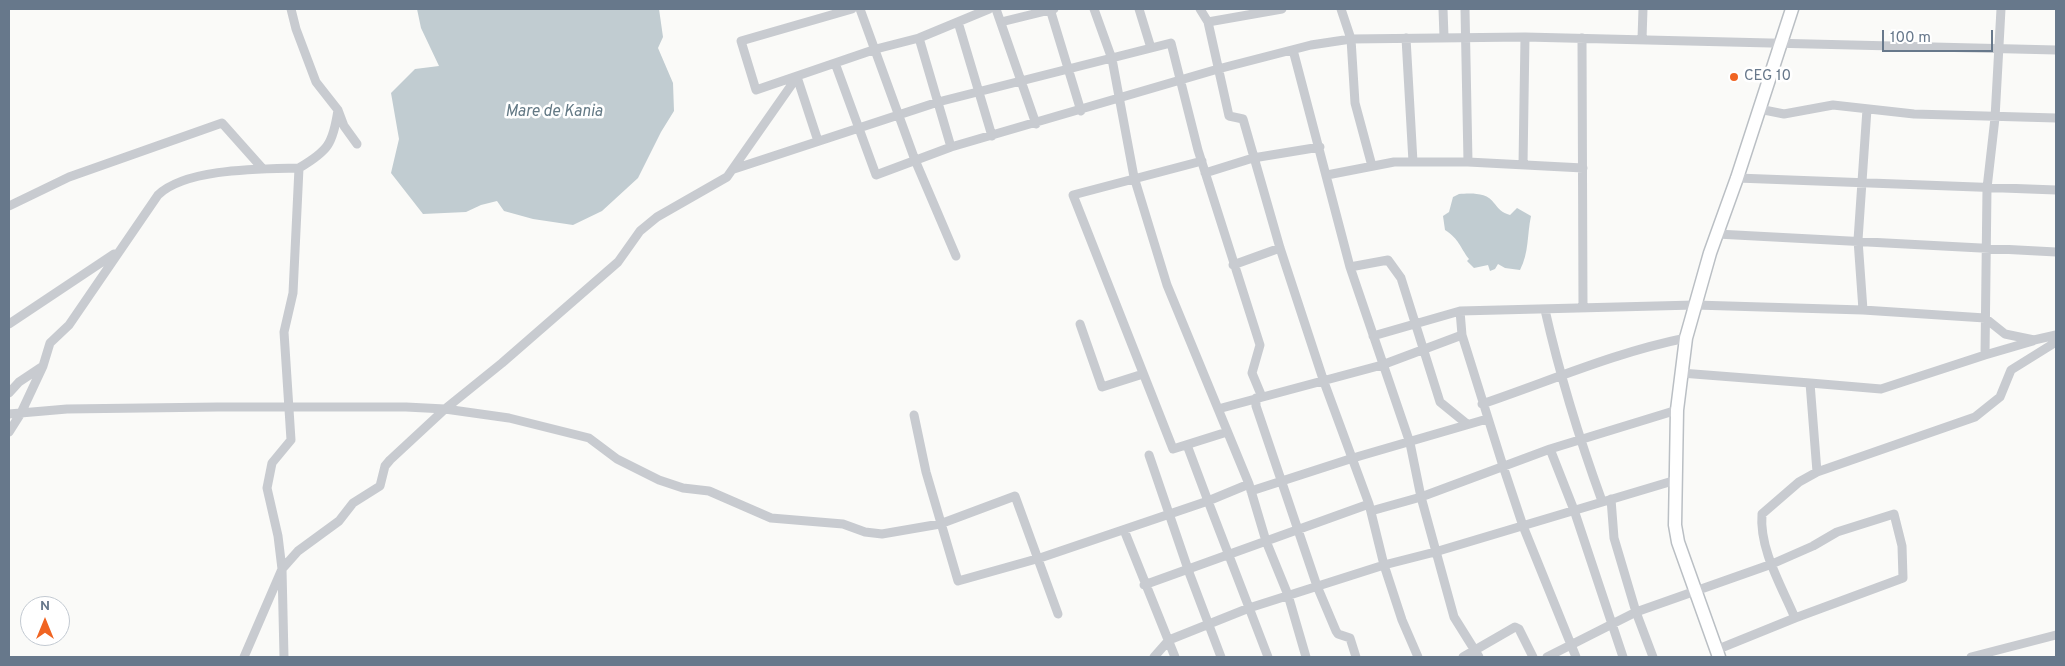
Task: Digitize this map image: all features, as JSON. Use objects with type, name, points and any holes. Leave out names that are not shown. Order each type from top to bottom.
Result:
[{"type":"street","points":[[291,9],[296,29],[316,82],[338,110],[344,126],[357,144]]},
{"type":"street","points":[[852,9],[741,41],[756,90],[876,49],[919,38],[989,9]]},
{"type":"street","points":[[860,9],[900,114],[915,160],[956,256]]},
{"type":"street","points":[[996,9],[1036,124]]},
{"type":"street","points":[[1000,22],[1052,9],[1082,110]]},
{"type":"street","points":[[1094,9],[1112,59],[1134,177],[1167,286],[1250,488],[1266,541],[1288,595],[1306,657]]},
{"type":"street","points":[[1139,9],[1151,48]]},
{"type":"street","points":[[1200,9],[1208,22],[1230,116],[1243,119],[1252,158],[1280,248],[1324,382],[1370,508],[1384,565],[1402,620],[1418,657]]},
{"type":"street","points":[[1208,22],[1282,9]]},
{"type":"street","points":[[1341,9],[1351,40],[1356,103],[1372,166]]},
{"type":"street","points":[[1443,9],[1444,36]]},
{"type":"street","points":[[1466,9],[1468,162]]},
{"type":"street","points":[[1642,9],[1642,39]]},
{"type":"street","points":[[1547,657],[1613,626],[1636,612],[1695,592],[1772,564],[1813,546],[1838,532],[1894,514],[1902,546],[1903,578],[1795,618],[1718,654],[1695,592],[1678,542],[1676,525],[1677,410],[1686,338],[1717,234],[1792,9]]},
{"type":"street","points":[[1985,355],[1987,188],[1995,118],[2001,9]]},
{"type":"street","points":[[958,22],[992,136]]},
{"type":"street","points":[[835,63],[876,174],[951,147],[1036,124],[1218,69],[1311,45],[1351,40],[1444,36],[1524,37],[2056,50]]},
{"type":"street","points":[[1523,165],[1524,37]]},
{"type":"street","points":[[919,38],[951,147]]},
{"type":"street","points":[[1406,38],[1414,162]]},
{"type":"street","points":[[1582,38],[1583,308]]},
{"type":"street","points":[[734,169],[938,102],[1070,70],[1170,43],[1182,80],[1205,173],[1260,345],[1252,373],[1259,398],[1256,406],[1281,482],[1299,528],[1317,586],[1336,631],[1338,634],[1350,638],[1356,657]]},
{"type":"street","points":[[1293,50],[1350,267],[1410,443],[1421,497],[1454,617],[1478,653]]},
{"type":"street","points":[[797,77],[818,141]]},
{"type":"street","points":[[244,657],[282,569],[298,551],[339,521],[353,503],[380,486],[385,466],[390,460],[444,409],[502,363],[618,262],[640,231],[657,217],[728,177],[797,77]]},
{"type":"street","points":[[1759,109],[1784,114],[1833,105],[1914,114],[1995,118],[2056,118]]},
{"type":"street","points":[[1863,310],[1858,240],[1867,109]]},
{"type":"street","points":[[9,432],[21,413],[43,366],[50,343],[69,325],[158,195],[167,186],[223,172],[299,168],[318,157],[328,147],[334,134],[338,110]]},
{"type":"street","points":[[9,206],[69,176],[222,123],[263,169]]},
{"type":"street","points":[[1205,173],[1252,158],[1320,147]]},
{"type":"street","points":[[1202,161],[1134,177],[1073,195],[1173,449],[1227,432]]},
{"type":"street","points":[[1327,175],[1372,166],[1414,162],[1468,162],[1583,168]]},
{"type":"street","points":[[284,657],[282,569],[278,536],[267,488],[272,463],[291,440],[284,332],[293,293],[299,168]]},
{"type":"street","points":[[1737,178],[2056,190]]},
{"type":"street","points":[[1717,234],[2056,252]]},
{"type":"street","points":[[1234,265],[1280,248]]},
{"type":"street","points":[[9,324],[119,251]]},
{"type":"street","points":[[1350,267],[1388,260],[1401,278],[1440,402],[1467,424]]},
{"type":"street","points":[[1373,336],[1460,311],[1695,305],[1863,310],[1985,318],[2005,334],[2034,340]]},
{"type":"street","points":[[1545,310],[1560,378],[1580,440],[1606,500],[1614,538],[1636,612],[1652,657]]},
{"type":"street","points":[[1460,311],[1462,335],[1487,419],[1523,526],[1576,657]]},
{"type":"street","points":[[1080,324],[1102,388],[1143,374]]},
{"type":"street","points":[[1218,409],[1382,365],[1462,335]]},
{"type":"street","points":[[1681,373],[1881,389],[1985,355],[2056,335]]},
{"type":"street","points":[[1482,404],[1560,378],[1622,353],[1686,338]]},
{"type":"street","points":[[1795,618],[1772,564],[1761,525],[1762,514],[1799,482],[1817,472],[1975,417],[2000,397],[2011,370],[2056,342]]},
{"type":"street","points":[[9,393],[19,382],[43,366]]},
{"type":"street","points":[[1810,383],[1817,472]]},
{"type":"street","points":[[9,414],[66,409],[444,409],[510,418],[589,438],[617,459],[658,480],[683,488],[708,491],[771,518],[844,524],[865,532],[882,534],[940,524],[1016,496],[1040,558],[1058,614]]},
{"type":"street","points":[[1144,585],[1299,528],[1370,508],[1421,497],[1550,449],[1677,410]]},
{"type":"street","points":[[914,415],[940,524],[958,581],[1040,558],[1250,488],[1281,482],[1353,458],[1410,443],[1487,419]]},
{"type":"street","points":[[1187,445],[1268,657]]},
{"type":"street","points":[[1550,449],[1574,510],[1623,657]]},
{"type":"street","points":[[1149,455],[1171,514],[1188,569],[1221,657]]},
{"type":"street","points":[[1154,657],[1169,640],[1249,608],[1384,565],[1435,552],[1676,480]]},
{"type":"street","points":[[1124,530],[1144,585],[1175,657]]},
{"type":"street","points":[[1463,657],[1478,653],[1517,627],[1533,657]]},
{"type":"street","points":[[1971,657],[2056,635]]},
{"type":"water","name":"Mare de Kania","points":[[417,9],[659,9],[663,37],[658,48],[673,83],[674,111],[661,132],[638,178],[602,211],[573,225],[533,219],[504,211],[497,201],[481,205],[466,212],[423,214],[391,173],[399,139],[391,93],[415,69],[439,66],[421,28]]},
{"type":"water","points":[[1459,194],[1483,195],[1491,199],[1500,210],[1507,214],[1510,215],[1517,208],[1531,216],[1526,250],[1520,270],[1505,268],[1498,264],[1495,269],[1490,271],[1488,265],[1474,268],[1467,261],[1469,259],[1459,243],[1445,230],[1443,216],[1449,212],[1453,197]]},
{"type":"place","name":"CEG 10","points":[[1734,77]]}]
